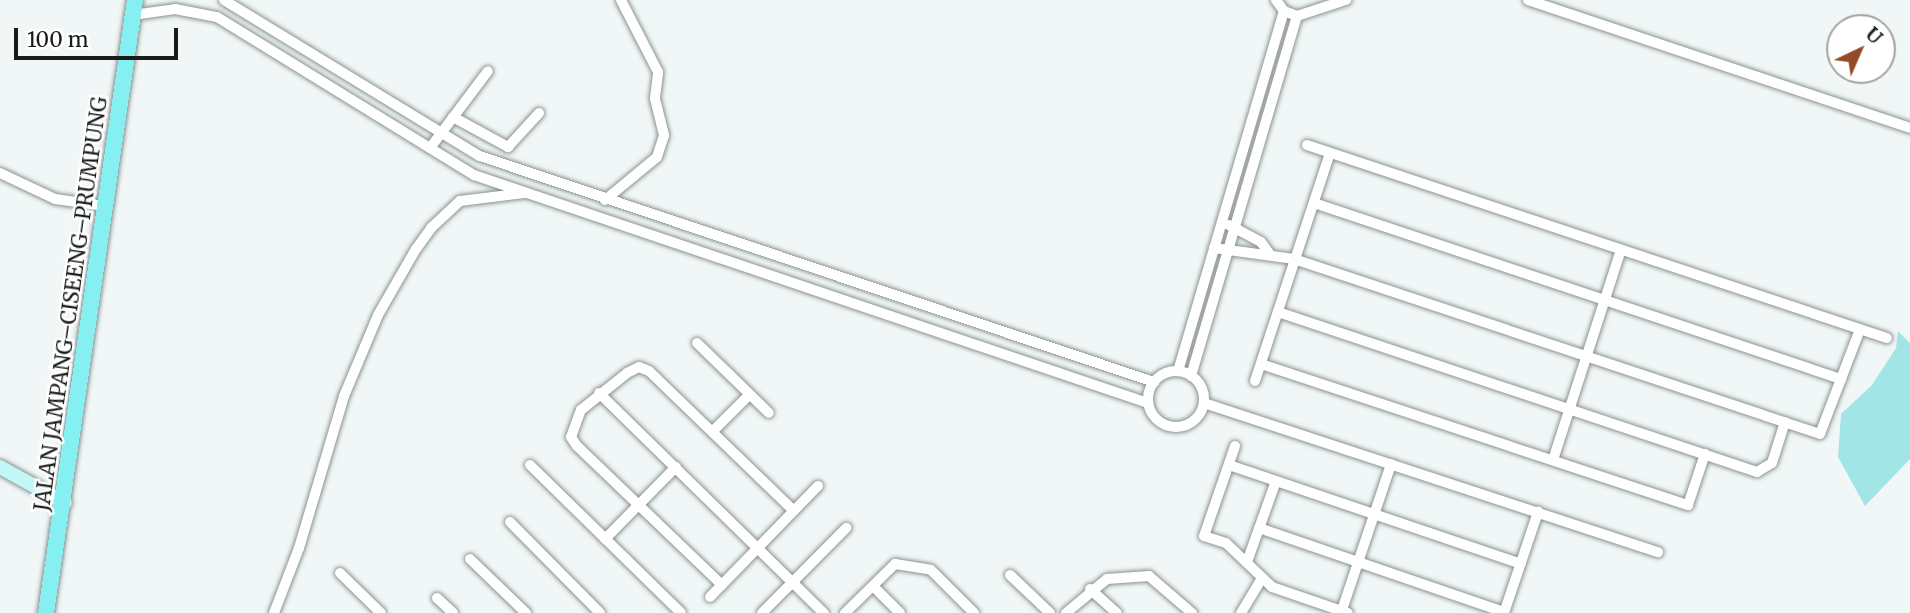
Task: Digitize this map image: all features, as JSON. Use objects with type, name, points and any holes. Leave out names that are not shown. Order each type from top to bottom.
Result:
[{"type":"main road","name":"JALAN JAMPANG–CISEENG–PRUMPUNG","points":[[46,613],[65,503],[104,205],[134,7]]},
{"type":"street","points":[[134,7],[175,9],[217,17],[474,175],[1148,403],[1160,422],[1182,427],[1200,414],[1204,403],[1203,393],[1191,376],[1178,371],[1154,382],[669,222],[480,156],[224,0]]},
{"type":"street","points":[[605,200],[657,157],[664,135],[655,98],[658,72],[621,0]]},
{"type":"street","points":[[1276,0],[1284,11],[1297,16],[1346,0]]},
{"type":"street","points":[[1528,0],[1910,128]]},
{"type":"street","points":[[1178,371],[1284,11]]},
{"type":"street","points":[[1191,376],[1297,16]]},
{"type":"street","points":[[249,36],[259,20]]},
{"type":"street","points":[[430,148],[488,71]]},
{"type":"street","points":[[453,117],[508,147],[539,113]]},
{"type":"street","points":[[1307,145],[1887,338]]},
{"type":"street","points":[[1255,381],[1330,153]]},
{"type":"street","points":[[0,173],[55,199],[104,205]]},
{"type":"street","points":[[274,613],[299,548],[344,396],[378,314],[416,249],[431,228],[460,201],[525,193]]},
{"type":"street","points":[[1314,203],[1842,379]]},
{"type":"street","points":[[667,239],[669,222]]},
{"type":"street","points":[[1221,223],[1235,226],[1261,242],[1269,253]]},
{"type":"street","points":[[1214,248],[1256,257],[1269,253],[1294,259],[1820,434],[1860,329]]},
{"type":"street","points":[[1553,460],[1622,250]]},
{"type":"street","points":[[1278,312],[1757,472],[1767,469],[1785,422]]},
{"type":"street","points":[[697,344],[769,413]]},
{"type":"street","points":[[1261,364],[1688,505],[1705,454]]},
{"type":"street","points":[[722,585],[570,437],[581,410],[598,393],[639,367],[657,378],[793,510]]},
{"type":"street","points":[[1148,403],[1154,382]]},
{"type":"street","points":[[598,393],[824,613]]},
{"type":"street","points":[[713,431],[749,394]]},
{"type":"street","points":[[1204,403],[1658,552]]},
{"type":"street","points":[[1235,446],[1205,536],[1226,543],[1272,587],[1344,612],[1391,464]]},
{"type":"street","points":[[1229,464],[1521,564]]},
{"type":"street","points":[[530,465],[681,613]]},
{"type":"street","points":[[0,467],[65,503]]},
{"type":"street","points":[[605,539],[676,467]]},
{"type":"street","points":[[1247,562],[1276,481]]},
{"type":"street","points":[[710,597],[818,486]]},
{"type":"street","points":[[1259,528],[1504,613],[1538,512]]},
{"type":"street","points":[[510,522],[600,613]]},
{"type":"street","points":[[762,613],[846,528]]},
{"type":"street","points":[[470,559],[526,613]]},
{"type":"street","points":[[845,613],[895,564],[931,570],[974,613]]},
{"type":"street","points":[[340,573],[381,613]]},
{"type":"street","points":[[1010,575],[1049,613]]},
{"type":"street","points":[[1066,613],[1090,589],[1107,579],[1154,576],[1192,613]]},
{"type":"street","points":[[1241,613],[1262,578]]},
{"type":"street","points":[[873,586],[900,613]]},
{"type":"street","points":[[1090,589],[1117,613]]},
{"type":"street","points":[[437,598],[453,613]]},
{"type":"shaded area","points":[[1898,331],[1910,343],[1910,459],[1865,506],[1838,457],[1841,414],[1872,385],[1896,348]]}]
